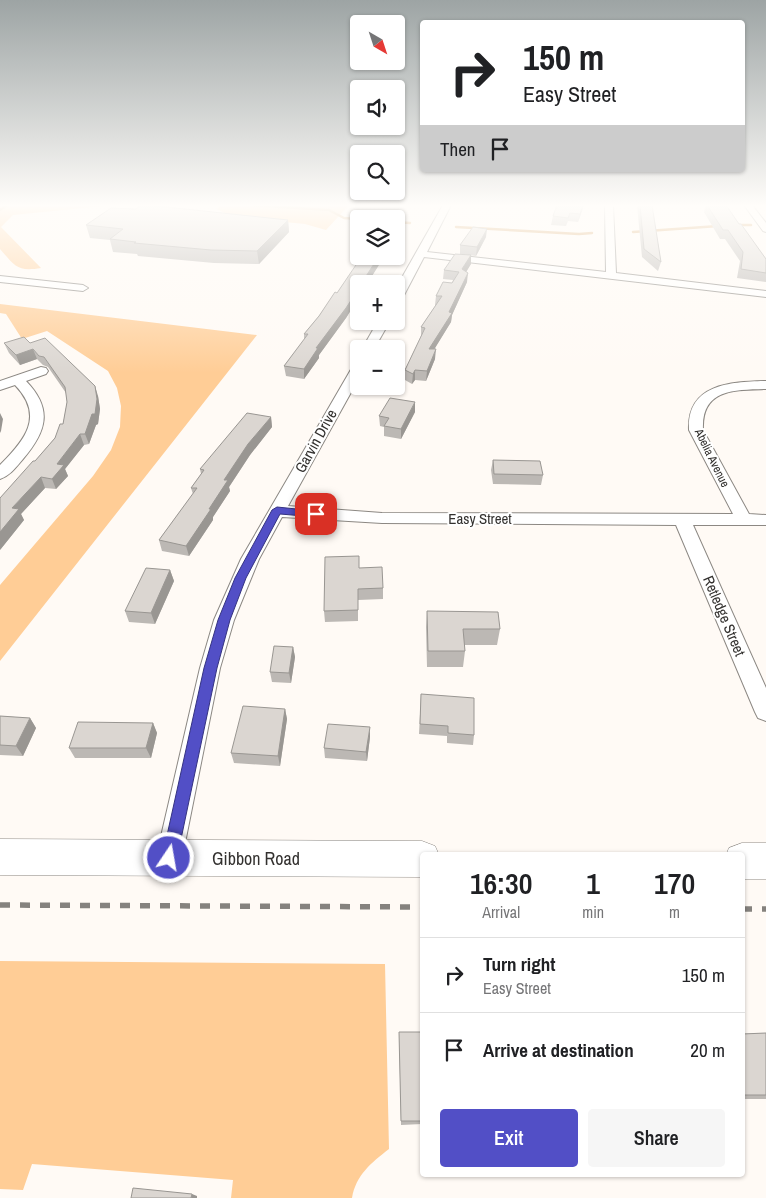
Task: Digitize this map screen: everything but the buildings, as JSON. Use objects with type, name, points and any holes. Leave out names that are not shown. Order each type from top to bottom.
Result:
[{"type":"main road","name":"Gibbon Road","points":[[0,857],[420,859]]},
{"type":"main road","points":[[745,861],[766,861]]},
{"type":"street","points":[[405,282],[416,261]]},
{"type":"street","points":[[483,261],[766,294]]},
{"type":"street","points":[[611,261],[611,275]]},
{"type":"street","points":[[0,279],[84,288]]},
{"type":"street","points":[[0,386],[41,371]]},
{"type":"street","points":[[0,474],[17,458],[27,445],[37,421],[37,407],[17,380]]},
{"type":"street","name":"Garvin Drive","points":[[169,858],[210,668],[224,620],[241,578],[277,510],[350,382]]},
{"type":"street","name":"Abelia Avenue","points":[[744,520],[696,430],[695,417],[703,401],[721,390],[743,386],[766,385]]},
{"type":"street","name":"Easy Street","points":[[277,510],[392,518],[766,520]]},
{"type":"street","name":"Retledge Street","points":[[682,519],[766,712]]},
{"type":"shaded area","points":[[10,261],[34,261],[41,268],[27,269],[13,264]]},
{"type":"shaded area","points":[[0,304],[257,335],[0,661],[0,585],[93,476],[111,450],[120,427],[121,406],[117,388],[108,371],[47,331],[22,339],[6,314],[0,313]]},
{"type":"shaded area","points":[[0,961],[385,964],[389,1149],[365,1170],[357,1183],[352,1198],[231,1198],[233,1180],[32,1164],[23,1190],[0,1189]]},
{"type":"railway","points":[[0,905],[420,907]]},
{"type":"railway","points":[[745,909],[766,909]]},
{"type":"route","points":[[169,858],[210,668],[224,620],[241,578],[277,510],[316,514]]}]
